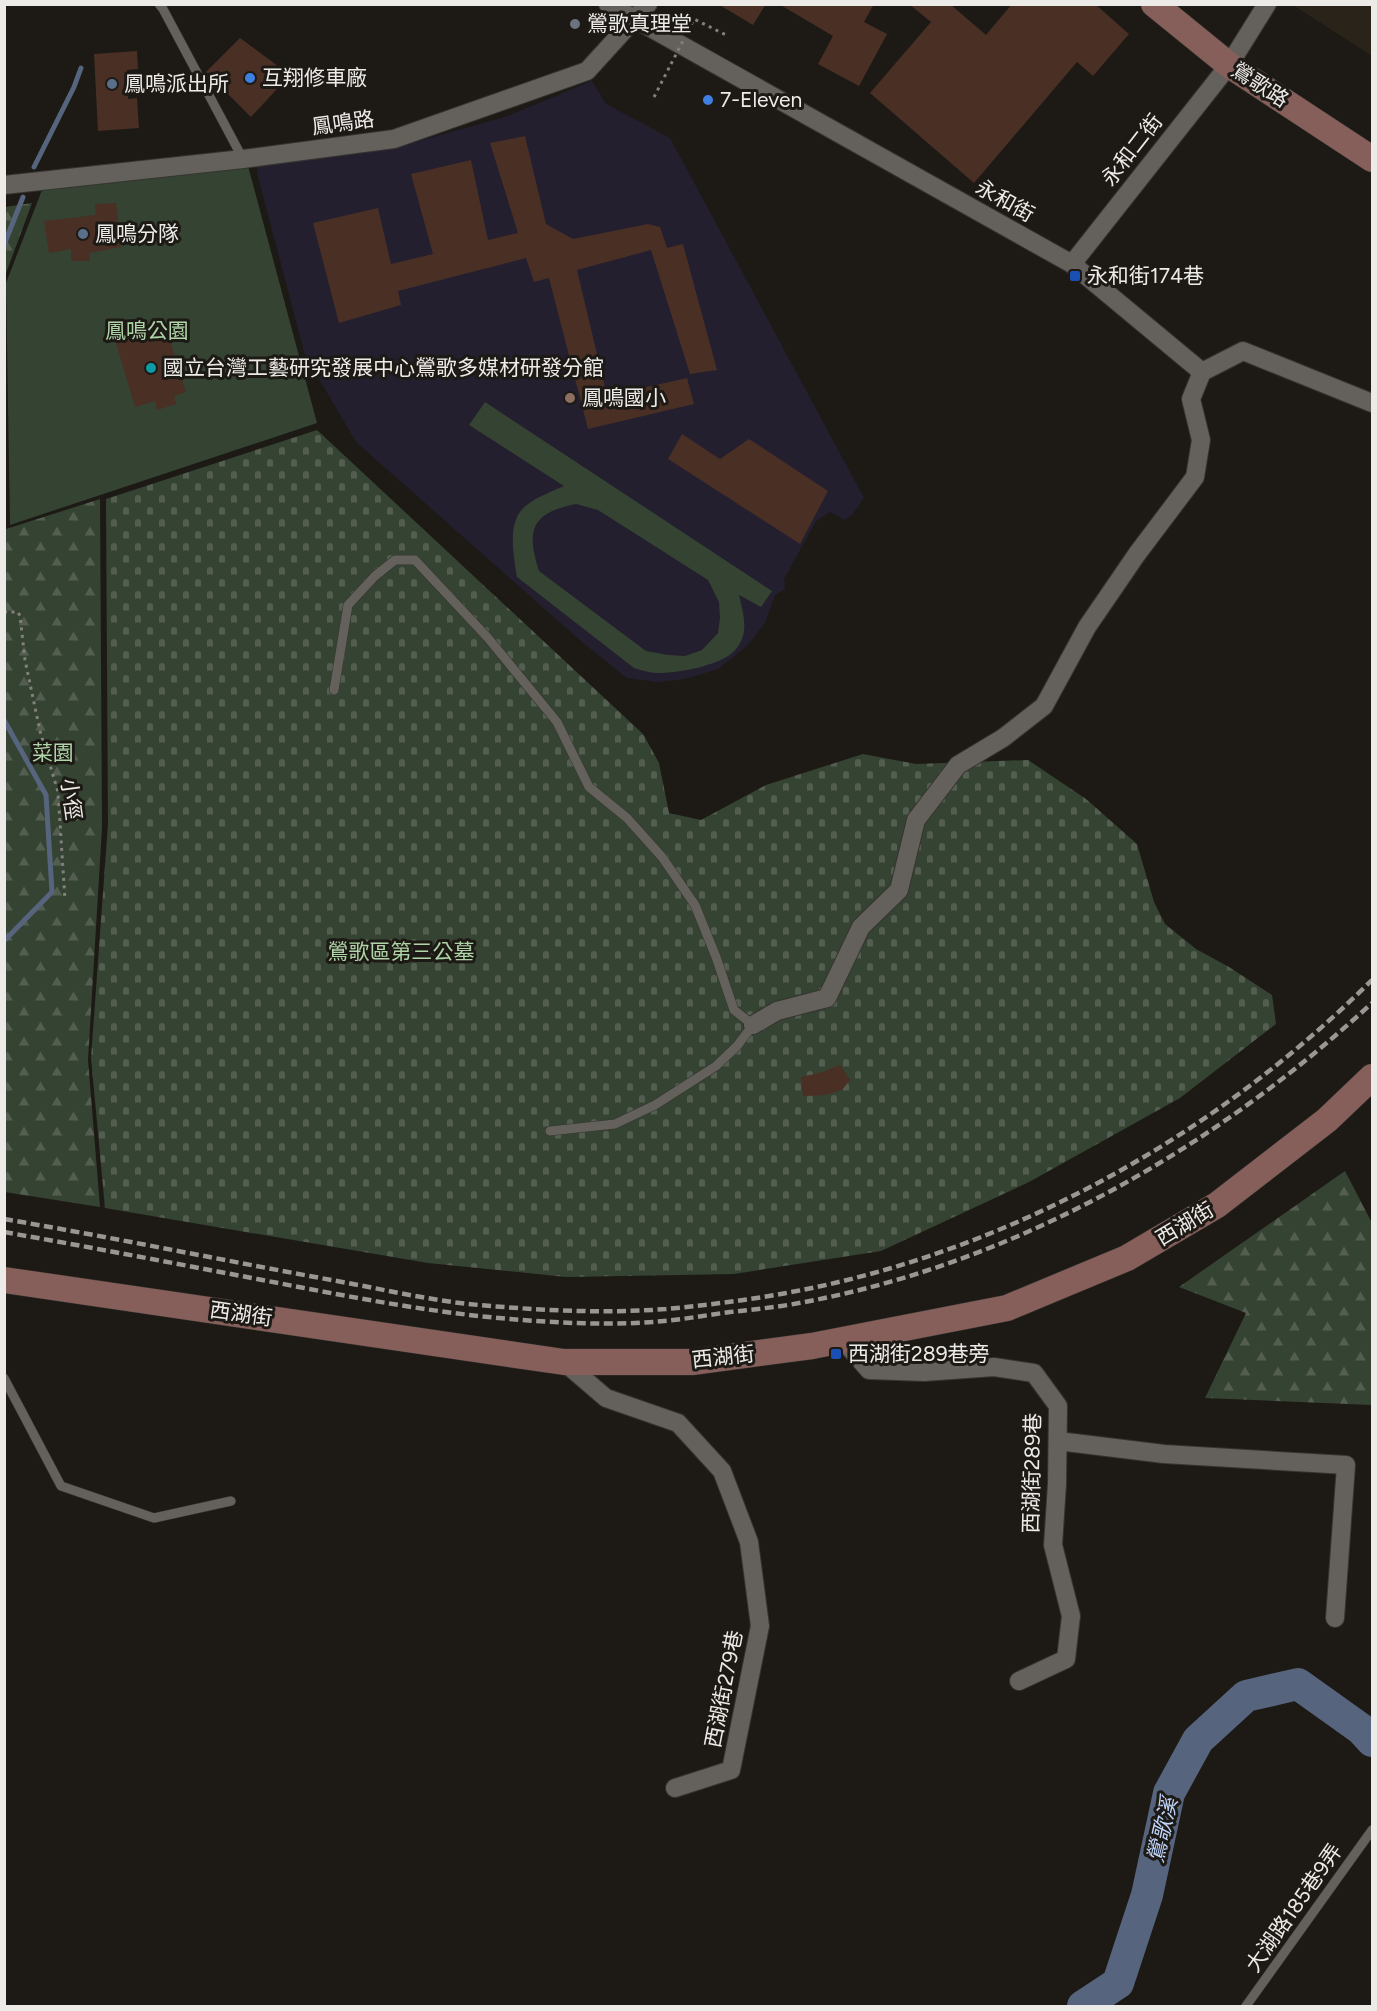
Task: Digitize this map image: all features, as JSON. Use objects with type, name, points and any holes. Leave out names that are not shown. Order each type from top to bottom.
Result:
[{"type":"street","name":"永和街","points":[[608,4],[1072,264],[1202,372]]},
{"type":"street","name":"鳳鳴路","points":[[4,185],[243,159],[394,139],[587,71],[635,21],[648,4]]},
{"type":"street","name":"鶯歌路","points":[[1154,4],[1229,65],[1372,159]]},
{"type":"street","name":"永和二街","points":[[1072,264],[1229,65],[1266,4]]},
{"type":"street","points":[[753,1025],[777,1011],[828,998],[861,927],[899,890],[916,819],[958,765],[1003,738],[1044,706],[1087,627],[1137,554],[1195,477],[1201,440],[1191,399],[1202,372],[1243,351],[1372,403]]},
{"type":"street","name":"西湖街","points":[[4,1280],[564,1362],[692,1362],[812,1346],[1007,1308],[1127,1258],[1217,1205],[1327,1120],[1372,1077]]},
{"type":"street","name":"西湖街289巷","points":[[843,1340],[869,1370],[924,1372],[994,1367],[1034,1373],[1058,1406],[1057,1484],[1053,1545],[1071,1616],[1066,1659],[1019,1681]]},
{"type":"street","name":"西湖街279巷","points":[[564,1362],[606,1398],[678,1423],[722,1471],[749,1542],[760,1626],[731,1770],[675,1788]]},
{"type":"street","points":[[1058,1441],[1164,1454],[1346,1465],[1335,1618]]},
{"type":"lane","points":[[159,4],[243,159]]},
{"type":"lane","points":[[334,690],[348,605],[375,576],[395,560],[415,560],[488,638],[557,722],[589,787],[627,818],[662,857],[695,905],[734,1010],[753,1025],[737,1047],[716,1066],[655,1105],[615,1124],[550,1131]]},
{"type":"lane","points":[[4,1378],[61,1486],[154,1518],[231,1501]]},
{"type":"lane","name":"大湖路185巷9弄","points":[[1246,2007],[1372,1830]]},
{"type":"path","points":[[654,97],[694,19],[728,36]]},
{"type":"path","name":"小徑","points":[[4,612],[18,612],[20,616],[25,660],[40,731],[58,792],[65,900]]},
{"type":"shaded area","points":[[1293,5],[1372,5],[1372,56]]},
{"type":"shaded area","name":"鳳鳴國小","points":[[592,81],[606,104],[670,138],[864,498],[852,515],[844,520],[830,512],[816,521],[784,579],[785,589],[775,595],[765,623],[748,645],[718,669],[685,679],[658,682],[627,678],[582,642],[356,442],[305,355],[257,173],[257,162],[397,147],[505,117]]},
{"type":"green space","name":"鳳鳴公園","points":[[248,166],[317,423],[10,525],[6,283],[42,190]]},
{"type":"green space","points":[[32,203],[5,276],[5,207]]},
{"type":"green space","points":[[485,402],[772,591],[761,607],[739,595],[744,616],[744,630],[736,649],[721,660],[687,670],[657,673],[634,668],[517,577],[513,544],[516,519],[528,504],[564,486],[469,425]],"holes":[[[576,504],[598,510],[708,580],[719,602],[720,618],[718,633],[702,650],[685,656],[646,651],[539,571],[533,534],[541,518],[549,512]]]},
{"type":"green space","name":"鶯歌區第三公墓","points":[[317,430],[643,734],[659,763],[669,813],[701,820],[766,785],[863,754],[916,764],[1028,760],[1086,799],[1137,844],[1154,902],[1165,924],[1196,949],[1272,995],[1276,1024],[1180,1098],[1029,1182],[881,1251],[734,1274],[566,1277],[428,1263],[105,1208],[91,1058],[108,824],[106,499]]},
{"type":"green space","name":"菜園","points":[[4,477],[6,529],[100,499],[102,827],[88,1060],[100,1207],[5,1192]]},
{"type":"green space","points":[[1345,1171],[1372,1223],[1372,1405],[1205,1398],[1246,1313],[1179,1287]]},
{"type":"building","points":[[718,4],[766,4],[753,25]]},
{"type":"building","points":[[779,4],[874,4],[864,22],[887,34],[859,86],[818,64],[833,36]]},
{"type":"building","points":[[909,4],[950,4],[986,35],[1012,4],[1095,4],[1129,34],[1093,76],[1077,62],[974,183],[870,93],[931,22]]},
{"type":"building","name":"互翔修車廠","points":[[240,38],[290,75],[251,117],[206,72]]},
{"type":"building","name":"鳳鳴派出所","points":[[137,51],[138,69],[127,70],[128,99],[137,98],[139,128],[98,131],[94,54]]},
{"type":"building","points":[[525,136],[546,224],[573,239],[648,224],[660,227],[667,248],[683,244],[717,370],[690,374],[651,250],[577,270],[607,396],[687,378],[694,404],[588,429],[549,278],[534,282],[526,258],[398,291],[401,305],[339,323],[313,223],[378,208],[391,264],[433,254],[411,174],[471,160],[488,240],[518,233],[490,143]]},
{"type":"building","name":"鳳鳴分隊","points":[[116,203],[121,247],[89,253],[90,261],[71,261],[71,249],[49,253],[44,221],[96,215],[95,204]]},
{"type":"building","name":"國立台灣工藝研究發展中心鶯歌多媒材研發分館","points":[[166,327],[186,392],[174,396],[176,404],[157,410],[155,401],[135,407],[116,343]]},
{"type":"building","points":[[682,434],[720,459],[749,439],[828,491],[800,544],[668,459]]},
{"type":"building","points":[[840,1065],[850,1080],[842,1090],[825,1095],[803,1096],[801,1077]]},
{"type":"waterway","points":[[34,167],[74,87],[81,68]]},
{"type":"waterway","points":[[4,245],[23,197]]},
{"type":"waterway","points":[[4,720],[46,795],[52,892],[4,941]]},
{"type":"waterway","name":"鶯歌溪","points":[[1083,2006],[1118,1983],[1147,1895],[1169,1793],[1198,1740],[1246,1696],[1298,1684],[1361,1729],[1372,1741]]},
{"type":"railway","points":[[4,1219],[419,1297],[468,1304],[567,1311],[617,1311],[714,1304],[785,1293],[832,1284],[927,1257],[998,1230],[1067,1199],[1133,1163],[1197,1123],[1259,1079],[1317,1031],[1372,980]]},
{"type":"railway","points":[[4,1232],[383,1302],[510,1319],[548,1322],[645,1323],[788,1305],[869,1288],[949,1263],[1026,1232],[1101,1196],[1174,1154],[1243,1108],[1309,1057],[1372,1003]]},
{"type":"place","name":"鶯歌真理堂","points":[[575,24]]},
{"type":"place","name":"互翔修車廠","points":[[250,78]]},
{"type":"place","name":"鳳鳴派出所","points":[[112,84]]},
{"type":"place","name":"7-Eleven","points":[[708,100]]},
{"type":"place","name":"鳳鳴分隊","points":[[83,234]]},
{"type":"place","name":"永和街174巷","points":[[1075,276]]},
{"type":"place","name":"國立台灣工藝研究發展中心鶯歌多媒材研發分館","points":[[151,368]]},
{"type":"place","name":"鳳鳴國小","points":[[570,398]]},
{"type":"place","name":"西湖街289巷旁","points":[[836,1354]]}]
